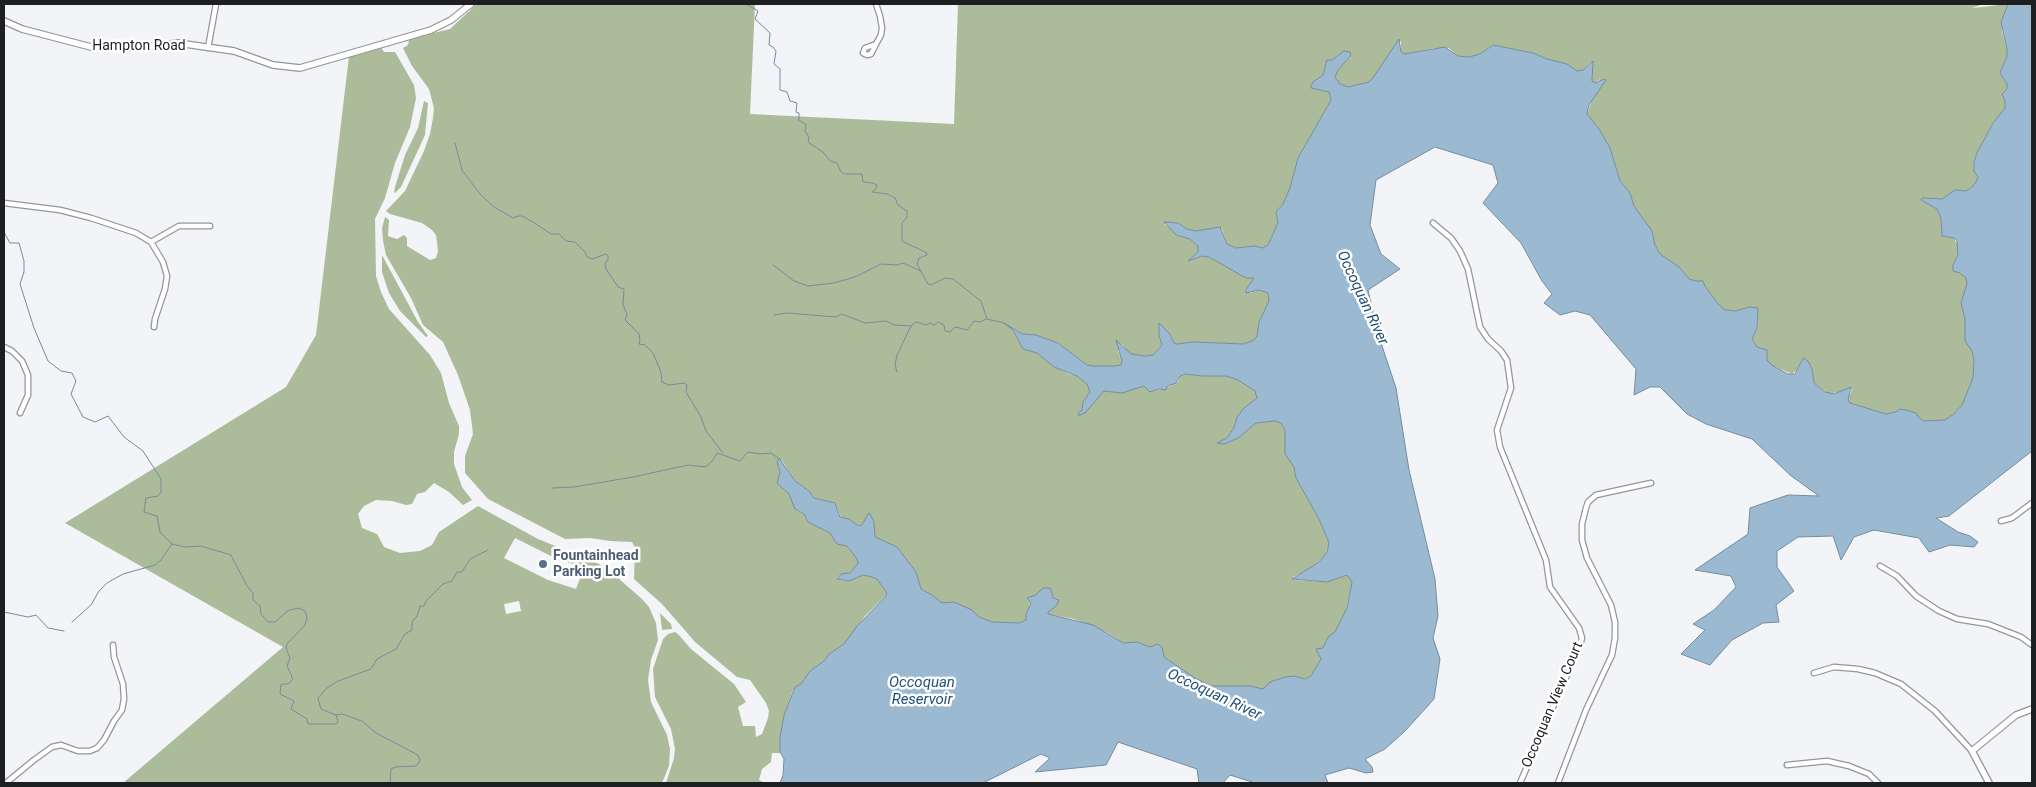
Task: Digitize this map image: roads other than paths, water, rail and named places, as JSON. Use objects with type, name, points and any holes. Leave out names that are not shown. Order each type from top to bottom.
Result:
[{"type":"street","points":[[208,48],[216,4]]},
{"type":"street","name":"Hampton Road","points":[[4,21],[22,29],[91,47],[140,48],[178,43],[234,50],[273,65],[292,68],[308,66],[431,30],[451,20],[471,4]]},
{"type":"street","points":[[876,4],[882,28],[881,35],[876,44]]},
{"type":"street","points":[[4,203],[60,210],[91,218],[136,233],[151,242],[163,262],[167,276],[154,327]]},
{"type":"street","name":"Occoquan View Court","points":[[1433,223],[1451,238],[1460,251],[1468,269],[1480,327],[1488,339],[1505,355],[1509,364],[1511,388],[1497,430],[1500,448],[1544,552],[1550,587],[1579,628],[1582,638],[1520,783]]},
{"type":"street","points":[[151,242],[179,226],[210,226]]},
{"type":"street","points":[[4,347],[12,351],[22,361],[28,375],[28,395],[20,413]]},
{"type":"street","points":[[1558,783],[1586,710],[1612,655],[1615,638],[1615,622],[1611,605],[1588,558],[1582,540],[1582,524],[1586,508],[1596,495],[1651,483]]},
{"type":"street","points":[[2001,522],[2015,516],[2032,503]]},
{"type":"street","points":[[1880,566],[1897,576],[1916,596],[1939,611],[1957,619],[1988,624],[2021,637],[2032,645]]},
{"type":"street","points":[[6,783],[52,747],[61,745],[78,751],[90,751],[97,748],[104,740],[122,710],[124,699],[123,684],[114,657],[113,646]]},
{"type":"street","points":[[1814,673],[1834,667],[1858,669],[1875,673],[1901,684],[1935,711],[1972,751],[1989,783]]},
{"type":"street","points":[[1972,751],[2016,715],[2032,709]]},
{"type":"street","points":[[1787,765],[1827,761],[1849,766],[1869,774],[1878,783]]},
{"type":"water","name":"Occoquan Reservoir","points":[[2008,4],[2032,4],[2032,451],[1949,516],[1936,518],[1978,542],[1974,547],[1950,545],[1929,552],[1919,538],[1874,530],[1854,537],[1841,560],[1833,536],[1798,537],[1777,551],[1777,567],[1794,591],[1776,605],[1779,622],[1763,623],[1732,640],[1710,665],[1681,654],[1705,630],[1693,624],[1714,610],[1736,587],[1731,576],[1695,570],[1748,534],[1750,508],[1788,495],[1819,496],[1790,475],[1752,439],[1706,424],[1687,414],[1660,387],[1650,387],[1634,395],[1636,369],[1590,315],[1575,311],[1560,315],[1544,303],[1552,294],[1542,281],[1521,243],[1483,203],[1498,183],[1493,165],[1435,147],[1376,180],[1370,225],[1381,254],[1400,269],[1368,290],[1378,334],[1396,388],[1409,470],[1435,579],[1438,616],[1433,638],[1440,659],[1434,699],[1405,731],[1385,749],[1365,759],[1372,767],[1373,772],[1366,773],[1349,768],[1325,775],[1328,783],[1255,783],[1230,775],[1223,783],[1199,783],[1197,769],[1118,742],[1106,765],[1035,772],[1050,758],[1041,754],[983,783],[780,783],[783,775],[784,759],[780,752],[780,738],[784,715],[795,687],[801,684],[810,671],[824,661],[829,654],[844,644],[857,626],[887,593],[877,579],[872,577],[863,575],[849,581],[837,579],[841,574],[850,573],[858,563],[857,559],[847,546],[837,544],[830,533],[808,522],[804,514],[795,509],[789,494],[777,483],[780,472],[777,462],[779,458],[795,481],[809,491],[814,498],[835,503],[840,517],[849,519],[861,526],[869,513],[874,522],[875,537],[897,547],[916,572],[921,589],[942,603],[954,602],[972,610],[979,617],[992,622],[1019,623],[1026,620],[1026,614],[1031,603],[1027,598],[1036,595],[1043,588],[1049,588],[1053,598],[1059,600],[1057,605],[1048,614],[1093,625],[1123,643],[1137,642],[1150,647],[1158,644],[1162,647],[1164,657],[1195,678],[1211,686],[1250,686],[1263,689],[1270,682],[1285,677],[1294,676],[1305,679],[1311,676],[1321,659],[1316,649],[1323,648],[1328,637],[1335,632],[1347,608],[1352,582],[1347,575],[1327,582],[1292,579],[1319,562],[1327,552],[1329,543],[1320,521],[1296,478],[1294,467],[1285,454],[1285,430],[1281,423],[1275,421],[1256,423],[1238,438],[1224,444],[1217,443],[1227,438],[1234,428],[1237,417],[1244,408],[1257,398],[1255,391],[1238,380],[1226,376],[1185,374],[1180,376],[1176,383],[1167,386],[1166,390],[1159,389],[1150,392],[1144,386],[1122,393],[1104,391],[1086,412],[1079,416],[1078,414],[1082,410],[1083,402],[1090,392],[1087,384],[1077,376],[1054,367],[1037,353],[1023,349],[1013,330],[1004,323],[1022,334],[1036,335],[1058,343],[1087,365],[1093,366],[1121,365],[1122,361],[1116,340],[1131,354],[1153,355],[1162,345],[1159,336],[1159,323],[1169,333],[1174,343],[1177,344],[1193,342],[1244,344],[1254,340],[1257,336],[1259,322],[1269,301],[1268,293],[1259,290],[1246,293],[1254,278],[1246,278],[1209,257],[1202,256],[1188,261],[1198,252],[1198,246],[1190,239],[1176,235],[1164,222],[1178,223],[1187,229],[1196,231],[1220,227],[1227,244],[1236,248],[1254,246],[1263,248],[1268,245],[1278,223],[1276,212],[1283,204],[1290,188],[1298,158],[1331,100],[1329,92],[1311,88],[1311,86],[1313,82],[1323,75],[1327,60],[1332,60],[1344,51],[1350,52],[1351,55],[1338,70],[1335,77],[1340,84],[1348,87],[1369,82],[1399,39],[1401,52],[1404,54],[1445,47],[1458,56],[1469,57],[1480,54],[1493,45],[1533,53],[1567,64],[1577,71],[1583,70],[1593,61],[1592,81],[1595,83],[1606,80],[1589,105],[1587,114],[1599,129],[1610,148],[1620,181],[1630,193],[1634,206],[1652,231],[1655,245],[1660,254],[1679,267],[1689,279],[1703,281],[1718,304],[1725,310],[1736,311],[1749,307],[1758,308],[1757,329],[1753,336],[1753,341],[1757,347],[1767,350],[1767,360],[1773,366],[1788,374],[1795,374],[1803,358],[1808,361],[1812,369],[1814,383],[1825,392],[1834,394],[1851,387],[1848,400],[1850,403],[1886,414],[1900,409],[1906,410],[1916,413],[1924,421],[1945,420],[1962,405],[1973,378],[1974,360],[1972,351],[1965,341],[1965,319],[1961,303],[1967,284],[1966,278],[1960,273],[1953,271],[1953,265],[1958,255],[1957,241],[1954,238],[1942,236],[1941,218],[1937,209],[1921,200],[1922,198],[1942,199],[1955,190],[1966,191],[1976,182],[1978,177],[1974,171],[1974,162],[1977,153],[1993,123],[2005,108],[2002,94],[2007,89],[2007,84],[2000,73],[2007,56],[2007,49],[2001,22]]},
{"type":"waterway","points":[[746,4],[758,11],[755,19],[770,33],[769,45],[776,51],[774,64],[780,69],[780,90],[787,92],[790,101],[797,103],[796,112],[799,113],[799,120],[806,125],[805,131],[809,137],[808,142],[824,153],[830,161],[837,163],[841,172],[845,174],[862,174],[863,182],[877,185],[876,189],[872,192],[887,194],[895,198],[898,205],[907,211],[907,217],[902,223],[902,241],[927,253],[927,255],[919,258],[917,264],[928,284],[931,285],[945,278],[953,279],[981,301],[987,319],[1004,323]]},
{"type":"waterway","points":[[455,143],[462,170],[480,194],[494,207],[513,218],[522,216],[551,234],[559,234],[566,241],[575,242],[585,252],[587,257],[592,259],[606,254],[608,256],[608,260],[605,263],[606,269],[618,287],[624,289],[623,305],[627,314],[625,320],[639,334],[639,344],[645,345],[653,353],[661,372],[662,382],[669,385],[684,383],[687,385],[686,392],[701,417],[706,431],[723,453]]},
{"type":"waterway","points":[[4,232],[10,243],[19,243],[24,261],[24,272],[20,284],[34,328],[48,361],[61,371],[72,373],[76,381],[71,394],[83,417],[95,422],[108,416],[124,437],[143,451],[161,479],[161,492],[158,496],[146,498],[144,512],[157,516],[160,532],[172,544],[185,547],[201,546],[231,555],[247,586],[253,593],[253,600],[260,606],[261,614],[268,622],[275,622],[289,610],[299,608],[305,611],[307,618],[305,625],[287,644],[286,648],[290,658],[287,666],[293,679],[288,684],[281,684],[280,694],[294,701],[291,709],[307,719],[308,724],[336,724],[338,722],[336,715],[342,714],[362,721],[376,733],[418,755],[420,761],[416,766],[395,767],[391,769],[390,783]]},
{"type":"waterway","points":[[773,265],[794,281],[808,286],[834,283],[855,277],[881,264],[897,265],[903,263],[921,271]]},
{"type":"waterway","points":[[774,315],[787,313],[835,317],[842,314],[865,323],[886,321],[894,325],[911,326]]},
{"type":"waterway","points":[[897,372],[895,365],[897,355],[911,326],[916,322],[926,325],[930,323],[934,325],[938,322],[944,325],[945,331],[950,332],[955,327],[967,330],[974,321],[980,322],[986,319]]},
{"type":"waterway","points":[[552,488],[574,487],[688,465],[706,467],[717,453],[740,461],[748,452],[771,453],[781,460]]},
{"type":"waterway","points":[[72,622],[91,605],[99,591],[107,583],[123,574],[155,565],[161,560],[172,544]]},
{"type":"waterway","points":[[336,715],[321,709],[318,698],[327,688],[338,681],[371,669],[377,659],[396,649],[405,634],[412,630],[412,622],[417,616],[420,606],[424,606],[426,601],[443,584],[452,581],[457,572],[462,572],[470,559],[488,550]]},
{"type":"waterway","points":[[4,612],[28,617],[36,615],[48,628],[64,631]]},
{"type":"place","name":"Fountainhead Parking Lot","points":[[543,564]]},
{"type":"water label","name":"Occoquan River","points":[[1362,298]]},
{"type":"water label","name":"Occoquan River","points":[[1214,695]]}]
